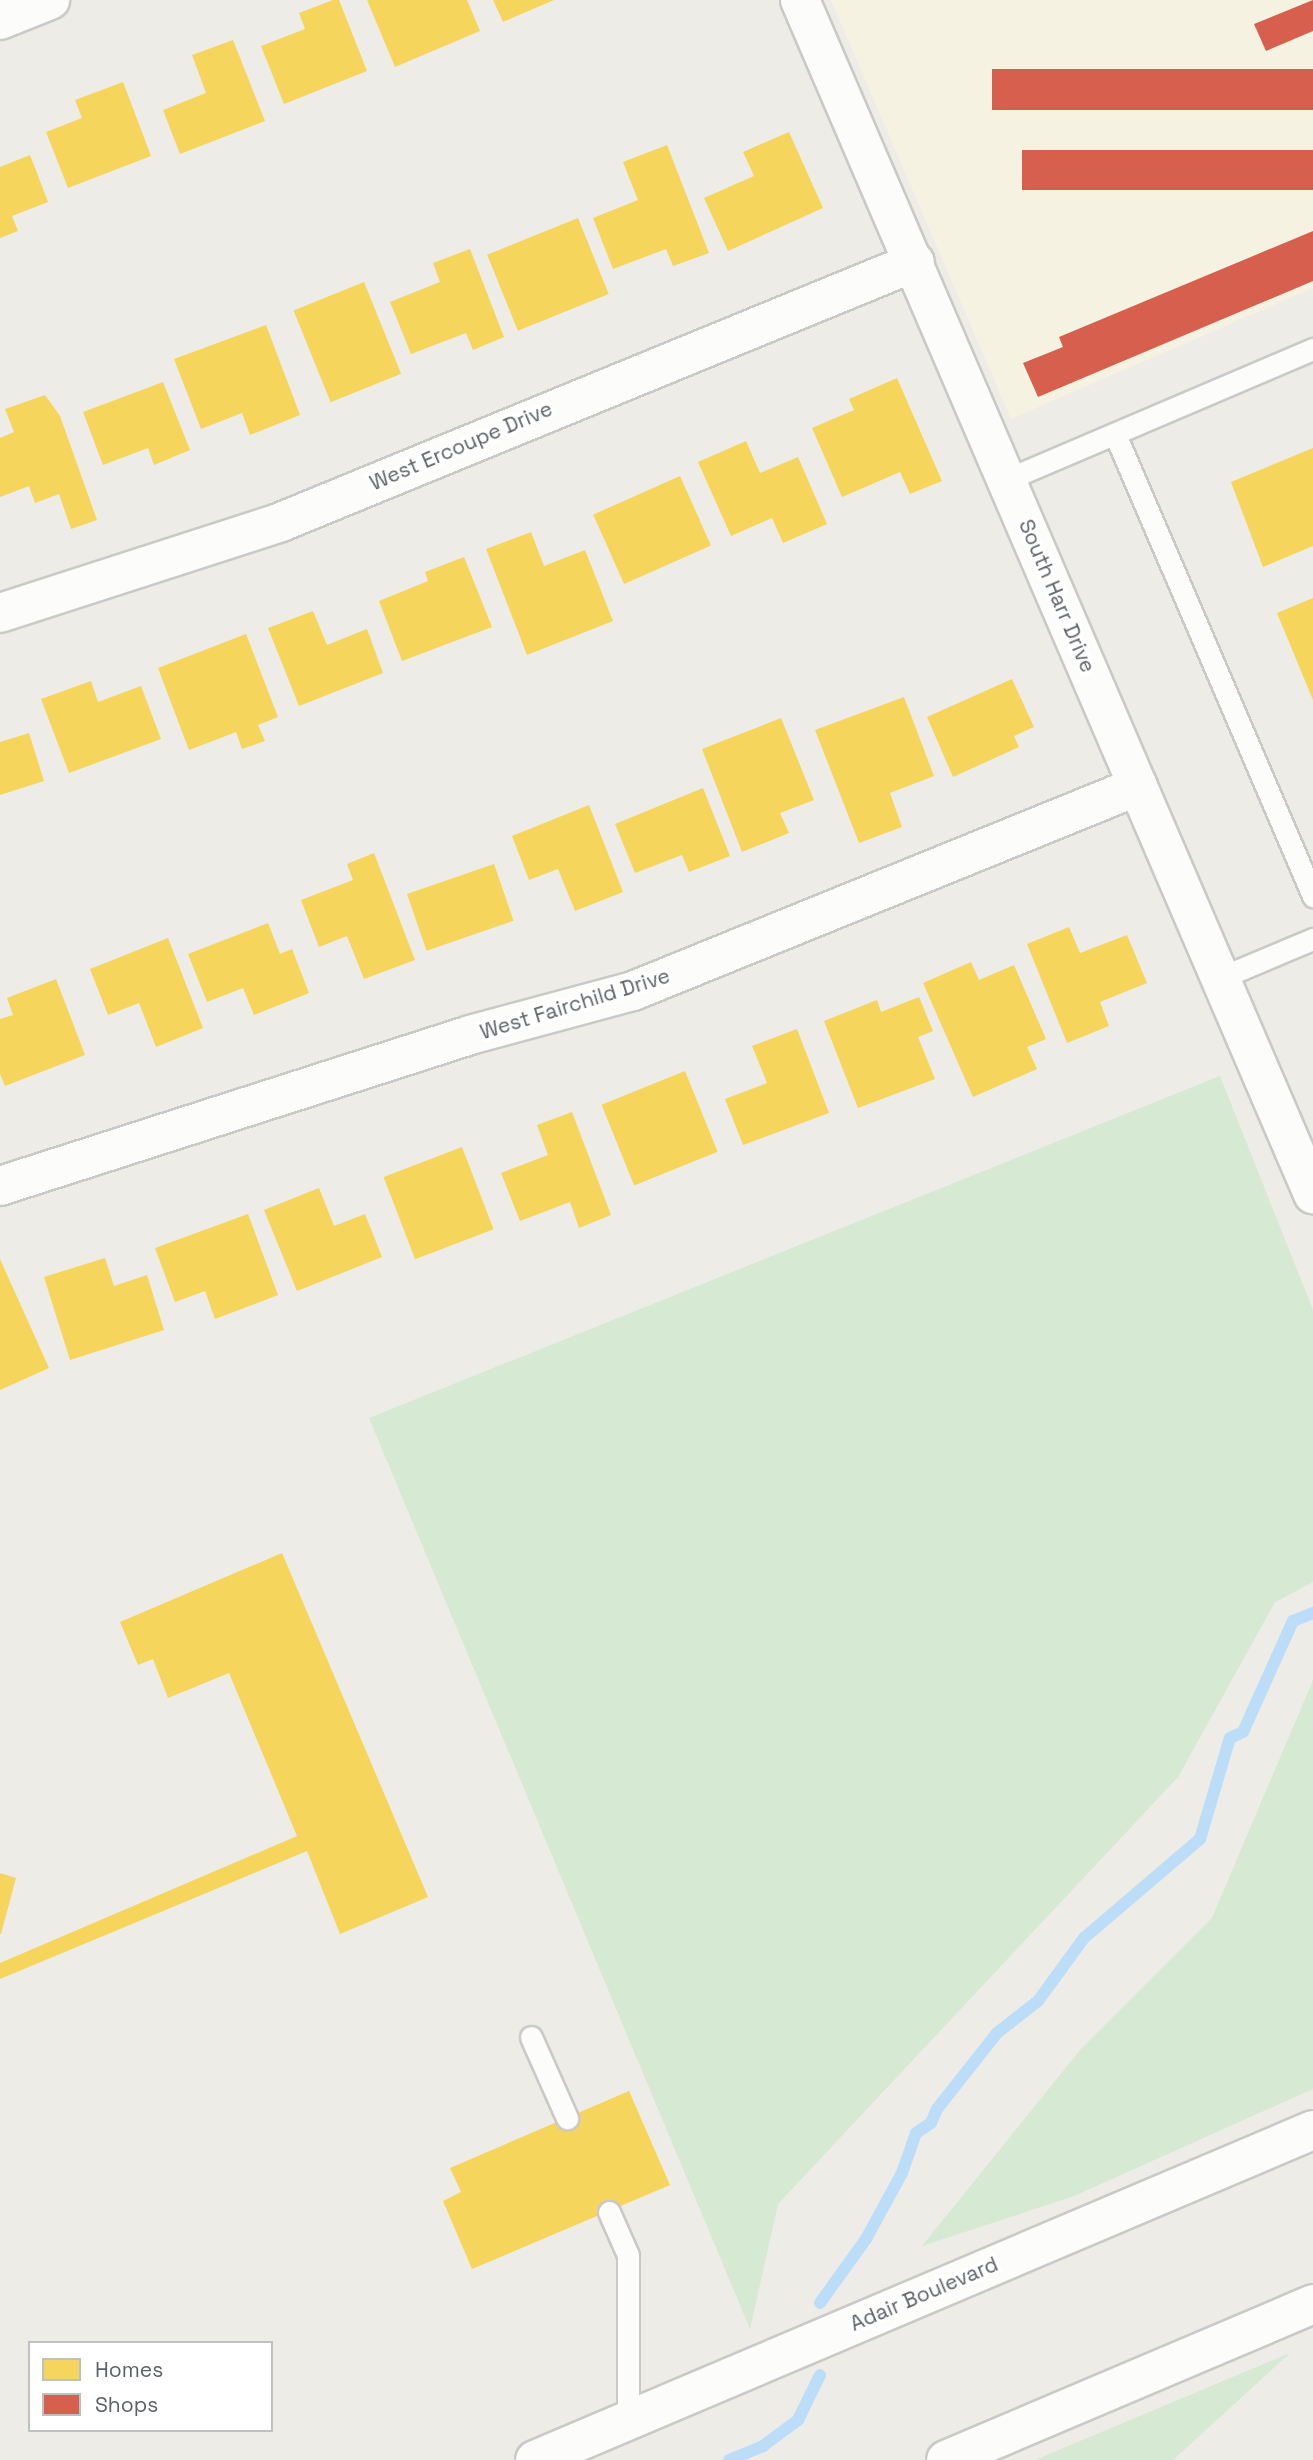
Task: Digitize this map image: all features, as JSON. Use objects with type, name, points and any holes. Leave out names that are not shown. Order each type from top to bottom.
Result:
[{"type":"street","points":[[0,20],[50,0]]},
{"type":"street","name":"South Harr Drive","points":[[800,0],[915,262],[1313,1194]]},
{"type":"street","name":"West Ercoupe Drive","points":[[0,613],[281,522],[915,262]]},
{"type":"street","name":"West Fairchild Drive","points":[[0,1186],[470,1035],[633,991],[1138,786]]},
{"type":"street","name":"Adair Boulevard","points":[[535,2460],[1313,2130]]},
{"type":"street","points":[[946,2460],[1313,2304]]},
{"type":"lane","points":[[1008,479],[1313,349]]},
{"type":"lane","points":[[1115,434],[1313,896]]},
{"type":"lane","points":[[1220,978],[1313,939]]},
{"type":"lane","points":[[531,2037],[567,2118]]},
{"type":"lane","points":[[609,2212],[628,2255],[628,2420]]},
{"type":"shaded area","points":[[831,0],[1313,0],[1313,288],[1011,419]]},
{"type":"green space","points":[[1220,1076],[1313,1310],[1313,1582],[1275,1602],[1178,1777],[778,2204],[750,2329],[369,1418]]},
{"type":"green space","points":[[1313,1680],[1313,2089],[1074,2196],[922,2246],[1080,2050],[1212,1918]]},
{"type":"green space","points":[[1290,2353],[1173,2460],[1035,2460]]},
{"type":"building: Homes","points":[[339,0],[367,71],[284,104],[261,46],[305,29],[299,13]]},
{"type":"building: Homes","points":[[367,0],[467,0],[480,31],[395,67]]},
{"type":"building: Homes","points":[[493,0],[554,0],[503,22]]},
{"type":"building: Homes","points":[[233,40],[265,121],[180,154],[163,110],[206,93],[192,55]]},
{"type":"building: Homes","points":[[123,82],[151,156],[68,188],[46,132],[82,118],[75,100]]},
{"type":"building: Homes","points":[[789,132],[823,208],[728,251],[704,198],[754,176],[743,152]]},
{"type":"building: Homes","points":[[667,145],[709,253],[673,266],[666,249],[613,269],[593,218],[638,200],[623,162]]},
{"type":"building: Homes","points":[[30,155],[48,202],[12,216],[18,231],[0,238],[0,167]]},
{"type":"building: Homes","points":[[578,218],[609,294],[518,331],[487,255]]},
{"type":"building: Homes","points":[[470,249],[504,337],[473,350],[466,333],[411,354],[390,302],[440,282],[433,263]]},
{"type":"building: Homes","points":[[364,282],[401,374],[331,402],[294,310]]},
{"type":"building: Homes","points":[[266,325],[300,415],[250,435],[242,413],[201,429],[174,359]]},
{"type":"building: Homes","points":[[897,378],[942,481],[910,494],[900,472],[842,497],[812,428],[854,410],[849,399]]},
{"type":"building: Homes","points":[[163,382],[190,450],[154,465],[148,448],[103,465],[83,412]]},
{"type":"building: Homes","points":[[45,395],[60,416],[97,520],[71,529],[59,494],[35,503],[29,486],[0,497],[0,438],[14,432],[5,409]]},
{"type":"building: Homes","points":[[746,441],[760,473],[798,457],[827,524],[783,543],[772,518],[731,536],[698,462]]},
{"type":"building: Homes","points":[[1313,448],[1313,546],[1263,567],[1231,482]]},
{"type":"building: Homes","points":[[680,476],[711,545],[624,584],[593,515]]},
{"type":"building: Homes","points":[[531,532],[544,566],[585,550],[613,621],[527,655],[486,549]]},
{"type":"building: Homes","points":[[464,557],[492,627],[402,661],[379,601],[428,581],[425,572]]},
{"type":"building: Homes","points":[[1313,598],[1313,700],[1277,613]]},
{"type":"building: Homes","points":[[313,611],[327,645],[367,629],[383,673],[299,706],[268,628]]},
{"type":"building: Homes","points":[[246,634],[278,717],[258,725],[265,741],[242,749],[236,732],[189,750],[158,668]]},
{"type":"building: Homes","points":[[1012,679],[1034,727],[1014,736],[1019,747],[953,777],[927,717]]},
{"type":"building: Homes","points":[[91,681],[98,702],[141,686],[161,739],[69,773],[41,699]]},
{"type":"building: Homes","points":[[904,697],[934,776],[890,793],[902,827],[859,843],[815,730]]},
{"type":"building: Homes","points":[[781,718],[814,800],[780,813],[789,833],[742,852],[702,749]]},
{"type":"building: Homes","points":[[29,733],[44,781],[0,795],[0,742]]},
{"type":"building: Homes","points":[[703,788],[730,856],[689,872],[682,855],[635,873],[615,824]]},
{"type":"building: Homes","points":[[589,805],[623,892],[575,911],[558,869],[529,880],[512,836]]},
{"type":"building: Homes","points":[[374,853],[415,960],[364,979],[347,936],[319,947],[301,900],[353,880],[347,864]]},
{"type":"building: Homes","points":[[494,864],[514,921],[427,951],[407,894]]},
{"type":"building: Homes","points":[[268,923],[280,954],[292,949],[309,993],[254,1015],[243,988],[207,1002],[188,954]]},
{"type":"building: Homes","points":[[1069,927],[1080,953],[1127,935],[1147,983],[1100,1002],[1109,1026],[1067,1043],[1027,944]]},
{"type":"building: Homes","points":[[168,938],[203,1028],[156,1047],[139,1003],[108,1015],[90,969]]},
{"type":"building: Homes","points":[[971,962],[979,980],[1014,965],[1046,1039],[1027,1047],[1037,1069],[973,1097],[923,983]]},
{"type":"building: Homes","points":[[56,979],[85,1055],[5,1086],[0,1074],[0,1019],[13,1015],[7,998]]},
{"type":"building: Homes","points":[[919,997],[933,1031],[918,1037],[935,1079],[858,1108],[824,1021],[877,1000],[881,1012]]},
{"type":"building: Homes","points":[[797,1029],[829,1113],[743,1145],[725,1099],[767,1083],[752,1046]]},
{"type":"building: Homes","points":[[685,1071],[718,1152],[634,1185],[602,1105]]},
{"type":"building: Homes","points":[[572,1112],[611,1215],[579,1228],[570,1202],[520,1221],[501,1173],[548,1155],[537,1125]]},
{"type":"building: Homes","points":[[462,1147],[494,1229],[415,1259],[384,1177]]},
{"type":"building: Homes","points":[[319,1188],[334,1226],[365,1214],[382,1257],[297,1291],[264,1210]]},
{"type":"building: Homes","points":[[248,1214],[278,1295],[215,1319],[205,1291],[175,1302],[155,1248]]},
{"type":"building: Homes","points":[[105,1258],[114,1286],[147,1275],[164,1330],[70,1360],[44,1277]]},
{"type":"building: Homes","points":[[0,1259],[49,1368],[0,1390]]},
{"type":"building: Homes","points":[[282,1553],[428,1897],[340,1934],[307,1851],[0,1979],[0,1963],[297,1836],[229,1673],[168,1698],[153,1659],[138,1665],[120,1622]]},
{"type":"building: Homes","points":[[0,1873],[16,1878],[1,1934],[0,1934]]},
{"type":"building: Homes","points":[[629,2091],[670,2185],[472,2269],[443,2201],[461,2192],[450,2168]]},
{"type":"building: Shops","points":[[1313,0],[1313,31],[1266,51],[1254,24]]},
{"type":"building: Shops","points":[[992,69],[1313,69],[1313,110],[992,110]]},
{"type":"building: Shops","points":[[1022,150],[1313,150],[1313,190],[1022,190]]},
{"type":"building: Shops","points":[[1313,231],[1313,281],[1038,397],[1023,363],[1063,347],[1059,337]]},
{"type":"waterway","points":[[820,2303],[866,2239],[902,2173],[916,2133],[931,2123],[937,2109],[997,2033],[1038,2001],[1084,1938],[1200,1839],[1230,1738],[1243,1732],[1293,1621],[1313,1613]]},
{"type":"waterway","points":[[729,2460],[763,2446],[798,2420],[820,2375]]}]
